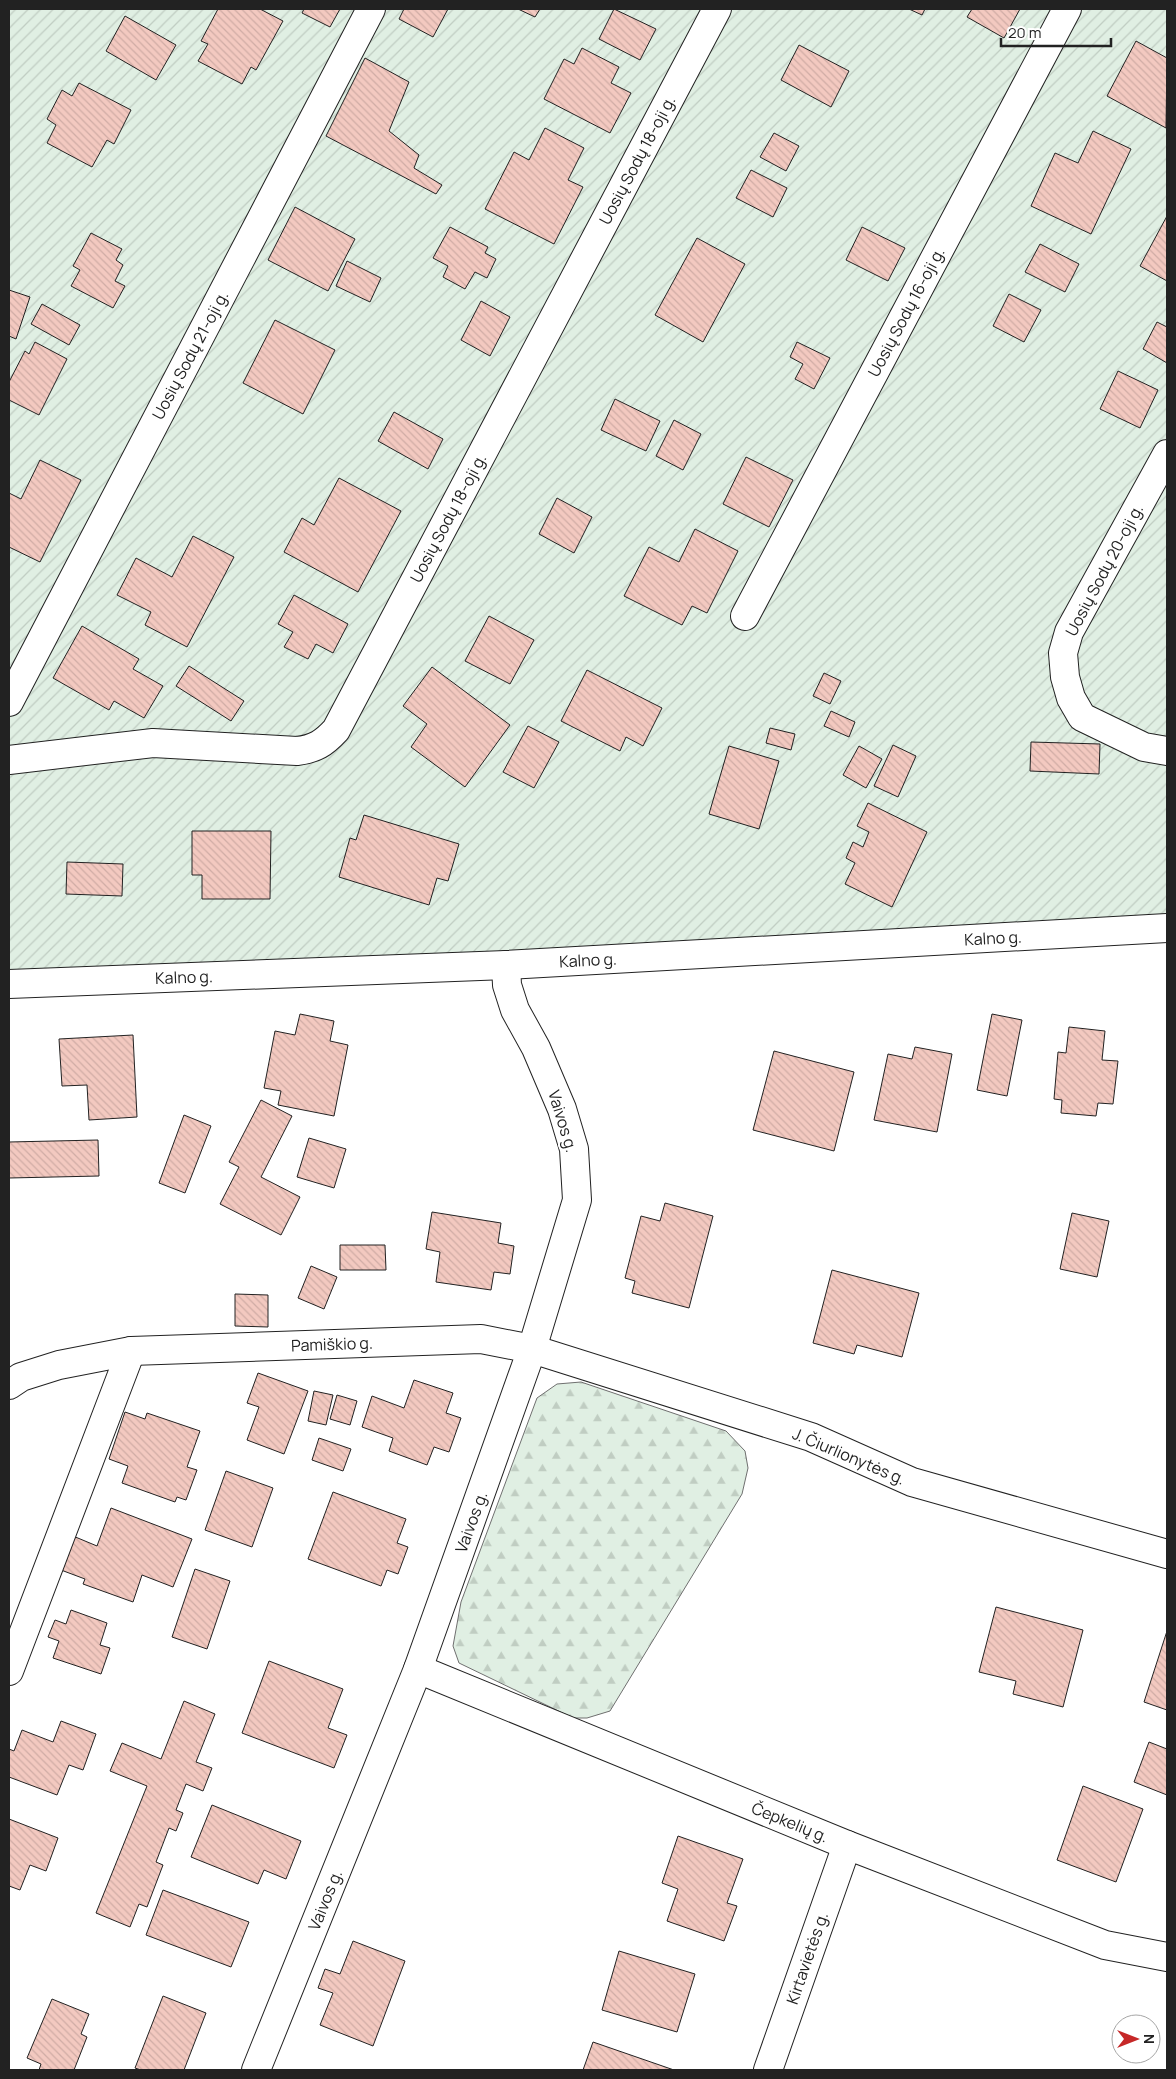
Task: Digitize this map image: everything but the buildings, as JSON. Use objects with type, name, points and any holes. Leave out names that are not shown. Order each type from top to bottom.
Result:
[{"type":"street","name":"Uosių Sodų 21-oji g.","points":[[9,702],[371,9]]},
{"type":"street","name":"Uosių Sodų 18-oji g.","points":[[9,760],[153,743],[297,751],[312,749],[326,741],[336,730],[717,9]]},
{"type":"street","name":"Uosių Sodų 16-oji g.","points":[[744,616],[1067,9]]},
{"type":"street","name":"Uosių Sodų 20-oji g.","points":[[1167,454],[1069,632],[1063,653],[1064,677],[1071,698],[1082,717],[1144,747],[1167,751]]},
{"type":"street","name":"Kalno g.","points":[[9,984],[506,965],[1167,928]]},
{"type":"street","name":"Vaivos g.","points":[[256,2070],[418,1669],[532,1349],[577,1200],[574,1149],[562,1109],[540,1056],[515,1010],[507,986],[506,965]]},
{"type":"street","name":"Pamiškio g.","points":[[9,1385],[21,1377],[60,1365],[131,1351],[481,1340],[532,1349]]},
{"type":"street","name":"J. Čiurlionytės g.","points":[[532,1349],[811,1437],[912,1482],[1167,1554]]},
{"type":"street","points":[[9,1671],[131,1351]]},
{"type":"street","name":"Čepkelių g.","points":[[418,1669],[847,1845],[1105,1945],[1167,1957]]},
{"type":"street","name":"Kirtavietės g.","points":[[768,2070],[847,1845]]},
{"type":"green space","points":[[9,9],[1167,9],[1167,927],[9,980]]},
{"type":"green space","points":[[581,1382],[726,1431],[745,1451],[748,1468],[742,1494],[610,1711],[587,1718],[573,1718],[459,1663],[453,1646],[461,1602],[537,1398],[557,1384]]}]
